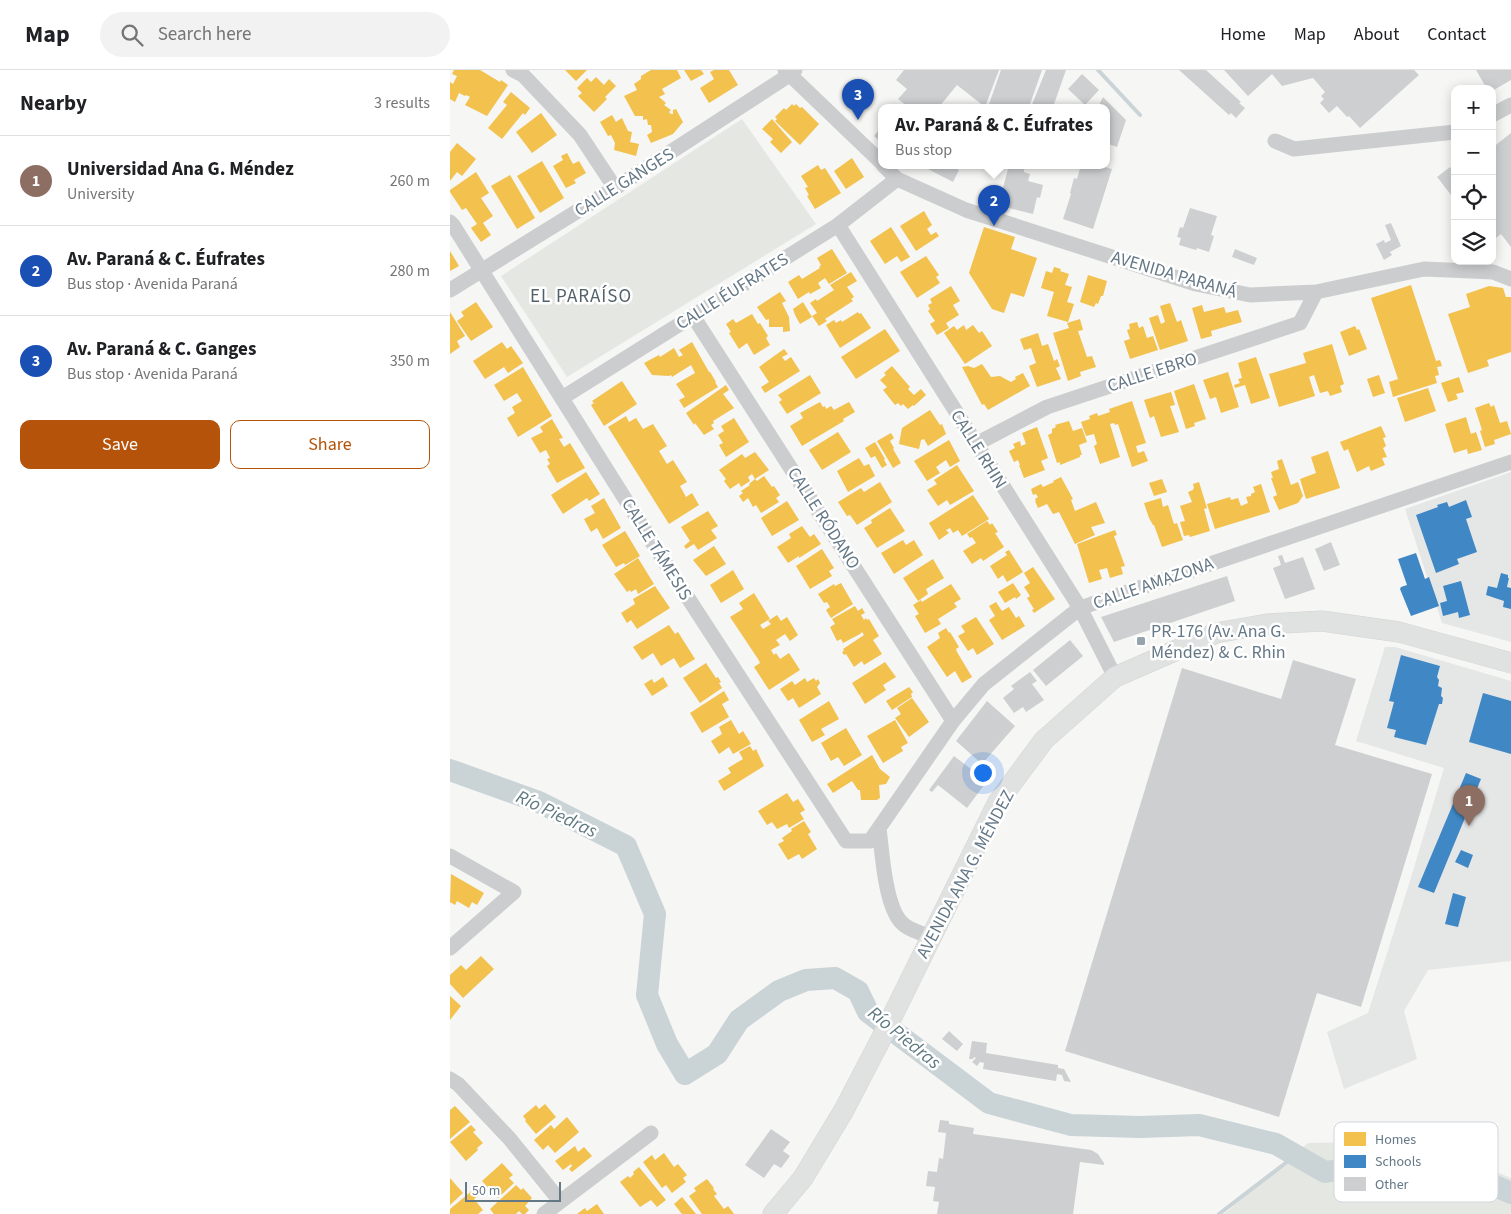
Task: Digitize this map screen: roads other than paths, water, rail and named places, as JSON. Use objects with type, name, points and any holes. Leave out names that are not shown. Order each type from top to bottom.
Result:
[{"type":"main road","name":"AVENIDA ANA G. MÉNDEZ","points":[[773,1214],[803,1178],[844,1110],[998,802],[1044,740],[1116,677],[1216,633],[1267,624],[1322,621],[1399,632],[1511,663]]},
{"type":"street","points":[[513,70],[524,75],[580,135],[615,188]]},
{"type":"street","name":"CALLE GANGES","points":[[450,290],[615,188],[790,71]]},
{"type":"street","name":"AVENIDA PARANÁ","points":[[790,71],[878,160]]},
{"type":"street","points":[[1496,113],[1511,105]]},
{"type":"street","points":[[1274,141],[1294,149],[1451,132]]},
{"type":"street","name":"AVENIDA PARANÁ","points":[[887,169],[897,178],[966,210],[1196,284],[1250,295],[1316,292],[1424,269],[1493,272],[1511,279]]},
{"type":"street","name":"CALLE ÉUFRATES","points":[[562,398],[838,225],[897,178]]},
{"type":"street","name":"CALLE TÁMESIS","points":[[450,222],[664,561],[846,841],[870,841],[879,828]]},
{"type":"street","name":"CALLE RHIN","points":[[838,225],[1080,608],[1116,677]]},
{"type":"street","name":"CALLE EBRO","points":[[976,444],[1047,407],[1300,323],[1316,292]]},
{"type":"street","name":"CALLE RÓDANO","points":[[693,316],[953,721]]},
{"type":"street","name":"CALLE AMAZONA","points":[[879,828],[953,721],[984,684],[1080,608],[1511,462]]},
{"type":"street","points":[[879,828],[886,881],[895,914],[903,924],[930,937]]},
{"type":"street","points":[[450,856],[514,892],[450,948]]},
{"type":"street","points":[[450,1079],[458,1084],[509,1138],[560,1201]]},
{"type":"street","points":[[544,1214],[651,1133]]},
{"type":"waterway","points":[[1098,70],[1140,115]]},
{"type":"waterway","name":"Río Piedras","points":[[450,770],[539,802],[626,846],[655,914],[647,995],[667,1044],[685,1074],[717,1054],[739,1020],[779,991],[806,980],[835,978],[858,991],[868,1012],[989,1103],[1071,1125],[1140,1127],[1199,1125],[1276,1144],[1325,1172],[1334,1171]]},
{"type":"waterway","points":[[1219,1214],[1296,1155]]},
{"type":"waterway","name":"Río Piedras","points":[[1498,1187],[1511,1193]]},
{"type":"place","name":"Av. Paraná & C. Ganges","points":[[858,120]]},
{"type":"place","name":"Av. Paraná & C. Éufrates","points":[[994,226]]},
{"type":"place","name":"PR-176 (Av. Ana G. Méndez) & C. Rhin","points":[[1141,641]]},
{"type":"place","name":"Universidad Ana G. Méndez","points":[[1469,826]]},
{"type":"district","name":"EL PARAÍSO","points":[[581,295]]}]
